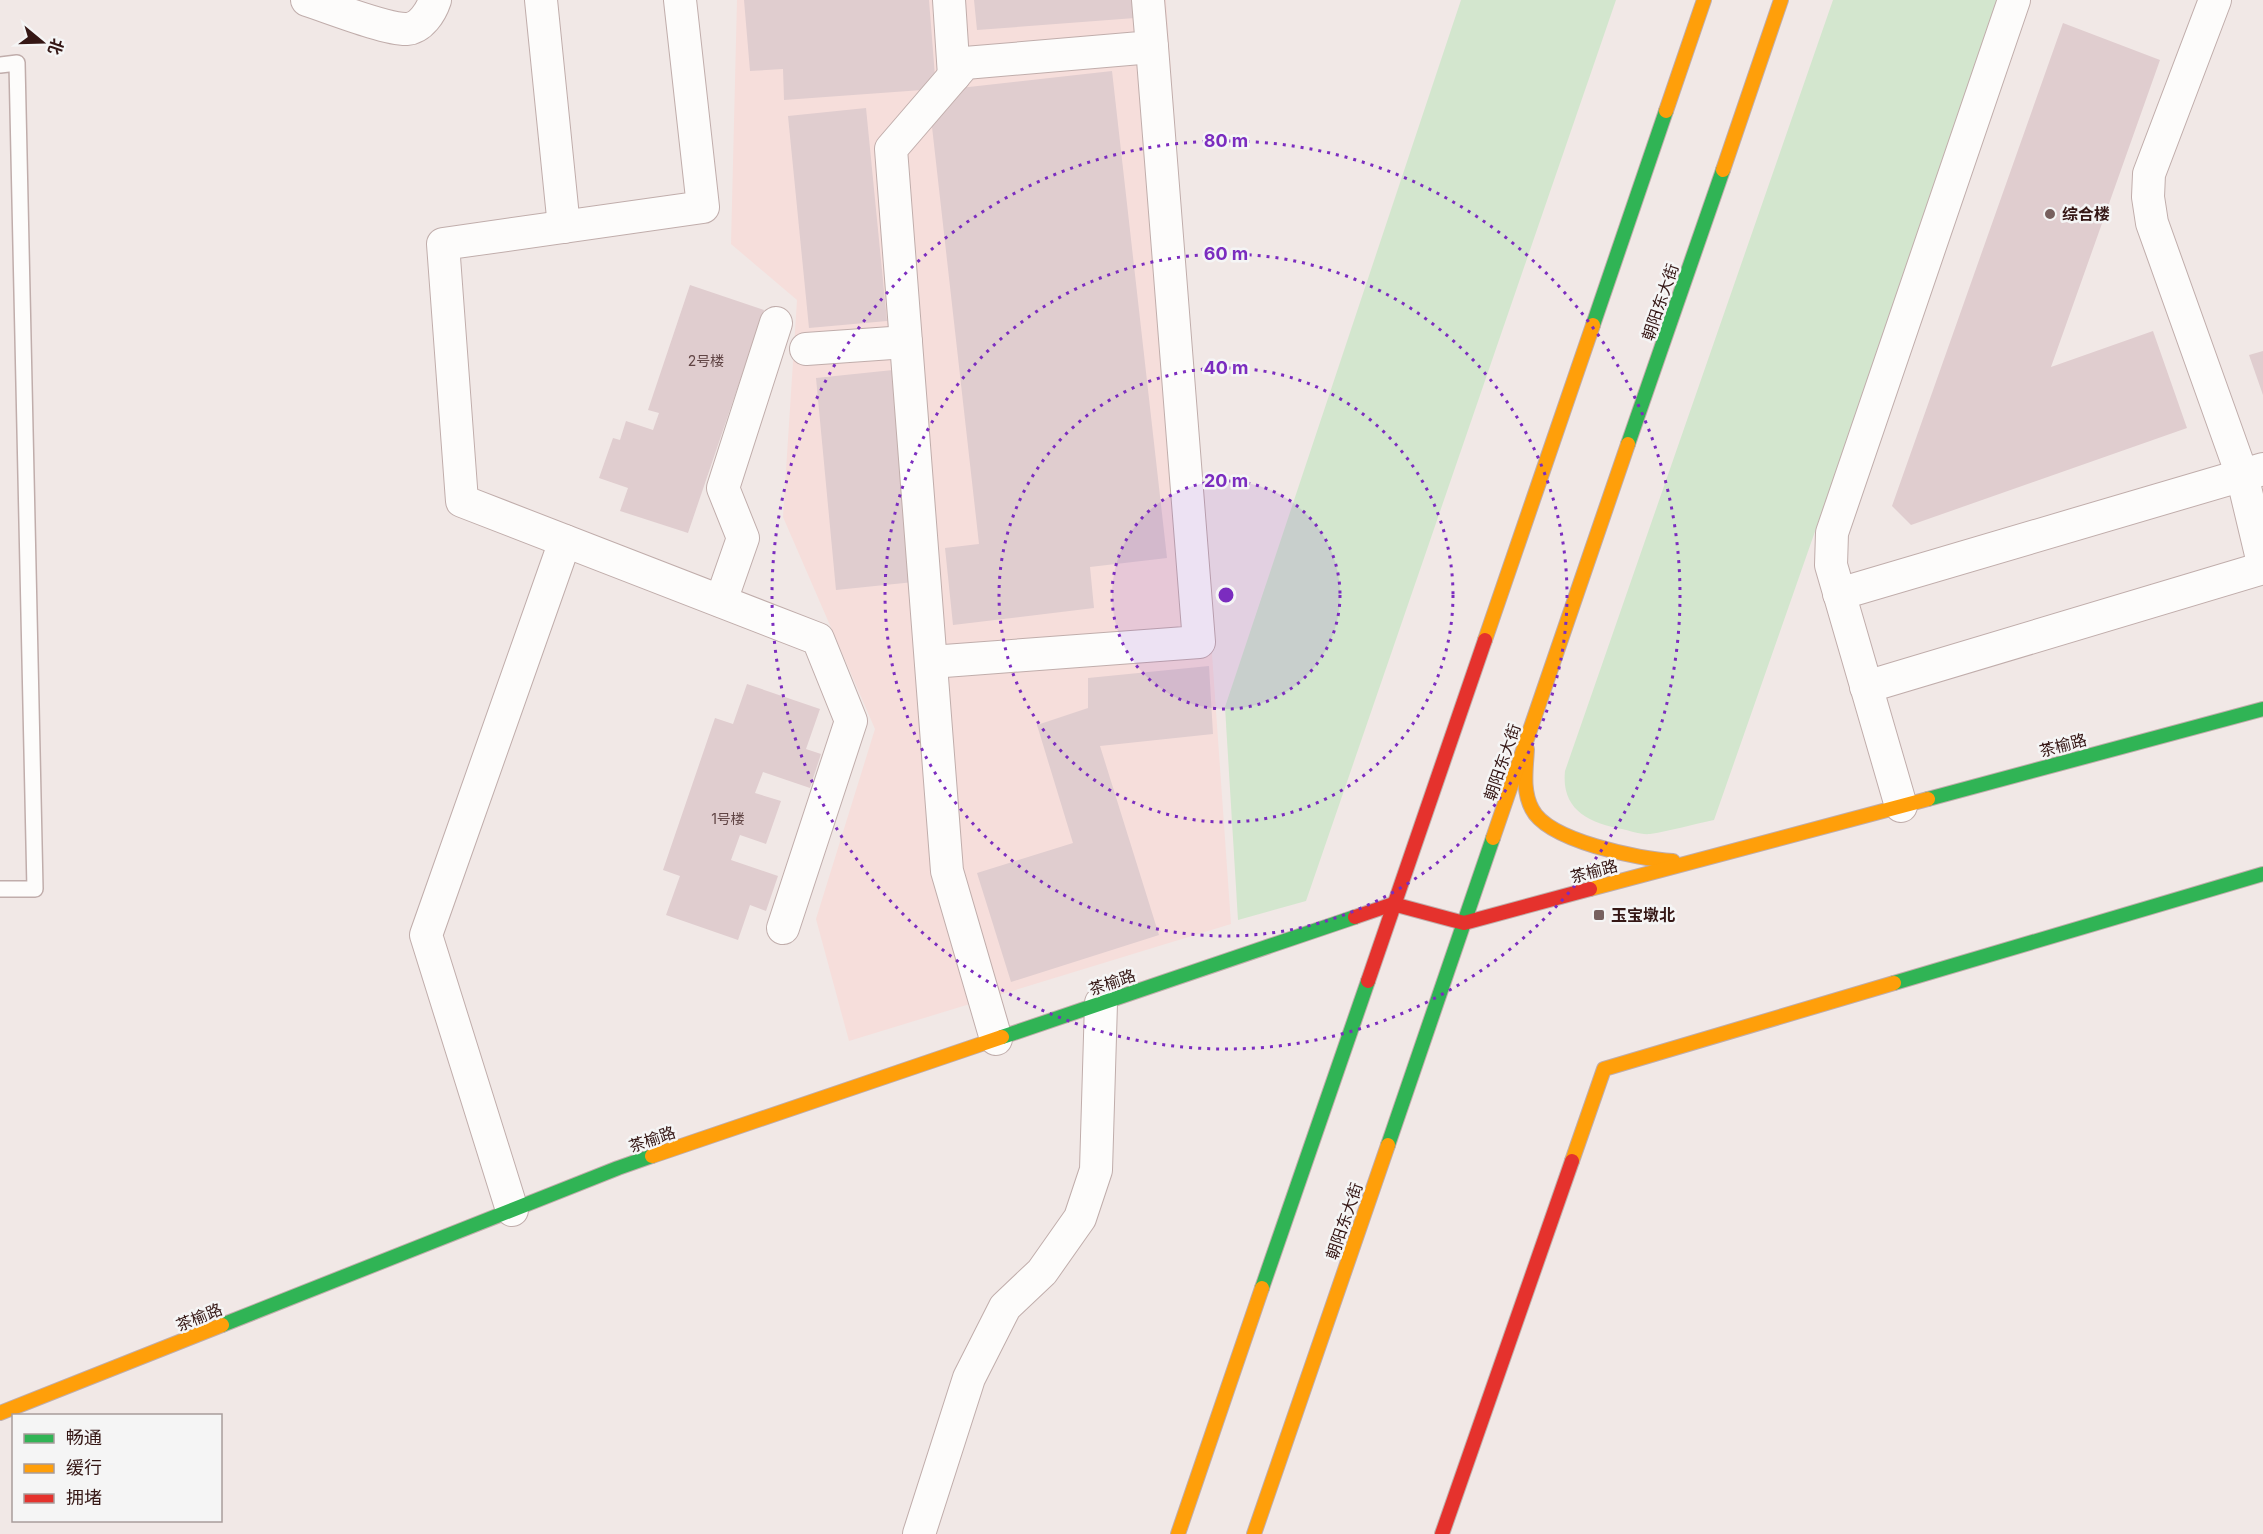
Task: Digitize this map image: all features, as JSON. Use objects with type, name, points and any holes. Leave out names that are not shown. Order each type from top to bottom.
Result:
[{"type":"street","points":[[307,0],[387,26],[407,29],[418,25],[433,8],[435,0]]},
{"type":"street","points":[[541,0],[564,227]]},
{"type":"street","points":[[680,0],[703,207],[443,244],[462,501],[818,639],[851,722],[783,928]]},
{"type":"street","points":[[949,0],[954,76]]},
{"type":"street","points":[[931,662],[1199,642],[1148,0]]},
{"type":"street","points":[[1178,1534],[1704,0]]},
{"type":"street","name":"朝阳东大街","points":[[1254,1534],[1781,0]]},
{"type":"street","points":[[1900,806],[1831,565],[1832,533],[2014,0]]},
{"type":"street","points":[[2215,0],[2149,174],[2148,197],[2152,223],[2252,472],[2263,563]]},
{"type":"street","points":[[996,1039],[947,871],[891,149],[965,63],[1152,47]]},
{"type":"street","points":[[721,601],[743,538],[723,488],[776,323]]},
{"type":"street","points":[[806,349],[906,342]]},
{"type":"street","points":[[1839,594],[2252,472]]},
{"type":"street","points":[[512,1210],[426,934],[565,541]]},
{"type":"street","points":[[1866,687],[2263,568]]},
{"type":"street","name":"茶榆路","points":[[0,1413],[618,1168],[1393,904],[1464,923],[2263,709]]},
{"type":"street","points":[[1528,738],[1525,793],[1539,820],[1558,830],[1624,854],[1656,861],[1699,860]]},
{"type":"street","points":[[1442,1534],[1604,1070],[2263,874]]},
{"type":"street","points":[[919,1534],[969,1378],[1005,1307],[1042,1272],[1080,1218],[1096,1170],[1101,1003]]},
{"type":"lane","points":[[0,65],[17,63],[35,889],[0,889]]},
{"type":"shaded area","points":[[737,0],[1166,0],[1231,924],[849,1041],[816,919],[875,729],[783,517],[797,300],[731,244]]},
{"type":"green space","points":[[1461,0],[1616,0],[1306,901],[1238,920],[1225,707]]},
{"type":"green space","points":[[1833,0],[2001,0],[1714,820],[1650,834],[1598,823],[1579,812],[1572,804],[1567,795],[1565,771]]},
{"type":"building","points":[[744,0],[929,0],[936,89],[784,100],[783,69],[750,71]]},
{"type":"building","points":[[974,0],[1134,0],[1135,18],[977,30]]},
{"type":"building","name":"综合楼","points":[[2063,23],[2160,60],[2051,367],[2153,331],[2187,428],[1911,525],[1892,506]]},
{"type":"building","points":[[1112,71],[1167,558],[1090,567],[1094,608],[953,625],[945,548],[979,544],[931,118],[951,89]]},
{"type":"building","points":[[866,108],[887,321],[809,328],[788,116]]},
{"type":"building","points":[[690,285],[764,310],[688,533],[620,511],[628,488],[599,478],[613,438],[620,440],[626,421],[653,430],[659,413],[648,410]]},
{"type":"building","points":[[2263,351],[2263,395],[2249,355]]},
{"type":"building","points":[[893,370],[914,582],[836,590],[816,378]]},
{"type":"building","points":[[1209,666],[1213,734],[1100,746],[1159,935],[1011,982],[977,873],[1073,843],[1037,725],[1088,708],[1088,678]]},
{"type":"building","points":[[747,684],[820,709],[806,749],[821,754],[810,788],[763,772],[755,793],[781,801],[766,844],[740,835],[731,860],[778,876],[766,911],[750,905],[738,940],[666,915],[680,876],[663,870],[715,718],[733,724]]},
{"type":"traffic: fast","points":[[1593,325],[1666,111]]},
{"type":"traffic: fast","points":[[1628,444],[1723,170]]},
{"type":"traffic: fast","points":[[1928,799],[2263,709]]},
{"type":"traffic: fast","points":[[1388,1145],[1493,838]]},
{"type":"traffic: fast","points":[[1894,983],[2263,874]]},
{"type":"traffic: fast","points":[[1002,1037],[1355,917]]},
{"type":"traffic: fast","points":[[1262,1288],[1368,981]]},
{"type":"traffic: fast","points":[[222,1325],[652,1156]]},
{"type":"traffic: slow","points":[[1666,111],[1704,0]]},
{"type":"traffic: slow","points":[[1723,170],[1781,0]]},
{"type":"traffic: slow","points":[[1485,640],[1593,325]]},
{"type":"traffic: slow","points":[[1493,838],[1628,444]]},
{"type":"traffic: slow","points":[[1527,749],[1525,779],[1527,794],[1532,809],[1541,820],[1575,839],[1596,846],[1639,857],[1673,861]]},
{"type":"traffic: slow","points":[[1590,889],[1928,799]]},
{"type":"traffic: slow","points":[[1572,1161],[1604,1069],[1894,983]]},
{"type":"traffic: slow","points":[[652,1156],[1002,1037]]},
{"type":"traffic: slow","points":[[1254,1534],[1388,1145]]},
{"type":"traffic: slow","points":[[1178,1534],[1262,1288]]},
{"type":"traffic: slow","points":[[0,1413],[222,1325]]},
{"type":"traffic: jam","points":[[1368,981],[1485,640]]},
{"type":"traffic: jam","points":[[1355,917],[1393,904],[1464,923],[1590,889]]},
{"type":"traffic: jam","points":[[1442,1534],[1572,1161]]},
{"type":"place","name":"综合楼","points":[[2050,214]]},
{"type":"place","name":"玉宝墩北","points":[[1599,915]]}]
